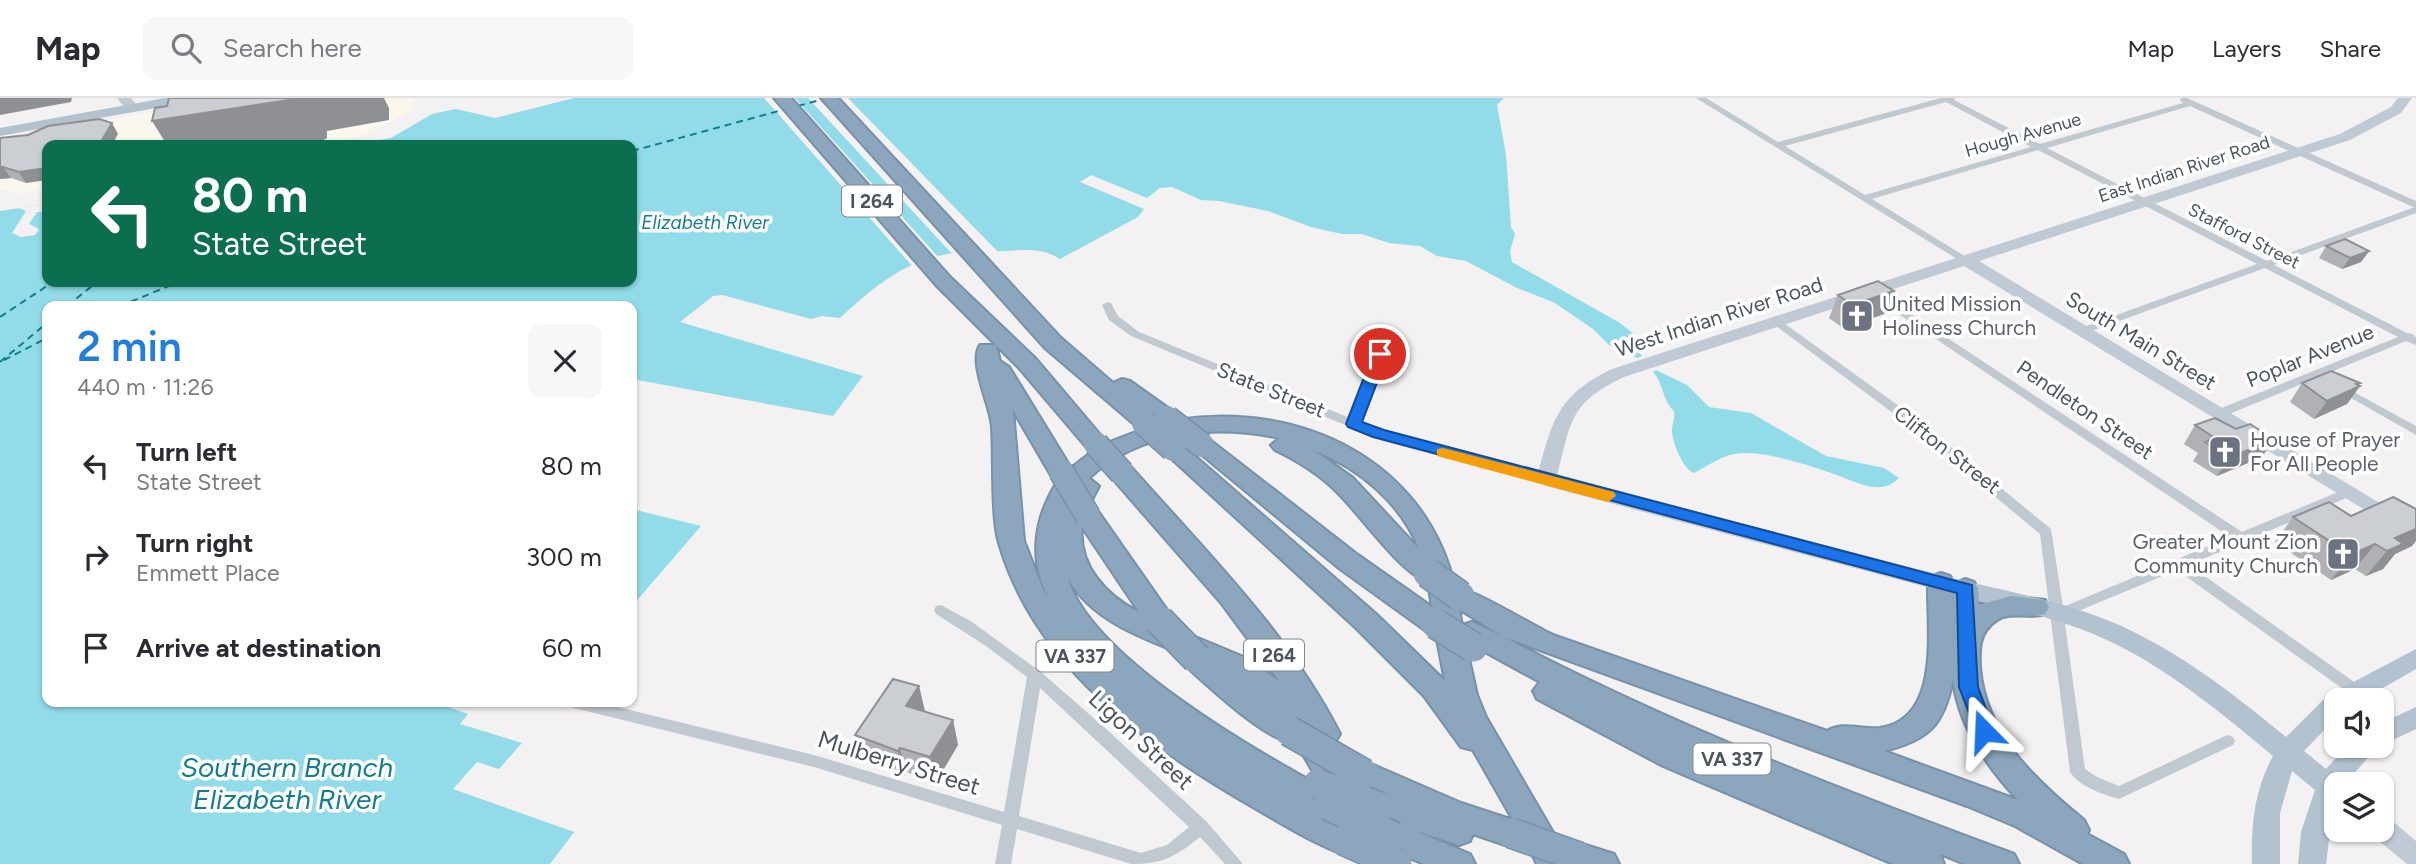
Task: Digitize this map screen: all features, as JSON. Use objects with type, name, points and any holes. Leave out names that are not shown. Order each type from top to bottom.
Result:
[{"type":"highway","name":"I 264","points":[[782,98],[943,281],[1028,364],[1231,600],[1300,693],[1388,853]]},
{"type":"highway","name":"I 264","points":[[829,98],[1053,343],[1155,421],[1173,449],[1346,603],[1417,671],[1503,777],[1579,862]]},
{"type":"highway","name":"VA 337","points":[[943,281],[988,350],[989,372],[1003,416],[1011,541],[1016,560],[1049,626],[1107,686],[1161,730],[1236,782],[1343,840],[1388,853]]},
{"type":"highway","points":[[988,350],[1088,516],[1159,620],[1236,694],[1289,731],[1437,816]]},
{"type":"highway","points":[[1155,421],[1202,445],[1320,536],[1358,569],[1580,710],[1674,757],[1928,864]]},
{"type":"highway","points":[[1503,777],[1463,695],[1435,555],[1413,511],[1378,477],[1344,454],[1299,436],[1248,425],[1183,425],[1152,431],[1112,448],[1072,479],[1056,506],[1049,530],[1048,558],[1052,573],[1060,594],[1083,629],[1136,678],[1258,766],[1323,794],[1437,816],[1579,862]]},
{"type":"highway","points":[[1388,853],[1286,706],[1236,665],[1141,625],[1100,601],[1080,576],[1073,561],[1069,531],[1080,495],[1098,475],[1115,462],[1138,450],[1174,438],[1235,435],[1293,449],[1327,468],[1428,573],[1513,629],[1978,797],[2026,817],[2113,864]]},
{"type":"highway","points":[[1789,730],[1879,741],[1900,737],[1928,718],[1938,690],[1953,586]]},
{"type":"highway","points":[[1953,586],[1966,642],[1968,687],[1975,711],[2001,758],[2047,809],[2118,864]]},
{"type":"highway","points":[[1966,642],[1976,621],[1985,613],[2005,607],[2047,611]]},
{"type":"highway","name":"VA 337","points":[[1472,640],[1698,746],[2003,864]]},
{"type":"highway","points":[[1323,794],[1388,853],[1448,860]]},
{"type":"main road","points":[[0,132],[148,98]]},
{"type":"main road","points":[[0,125],[128,103],[189,98]]},
{"type":"main road","name":"State Street","points":[[1953,586],[2047,611]]},
{"type":"main road","points":[[2047,611],[2100,627],[2158,656],[2208,690],[2324,783]]},
{"type":"main road","points":[[2362,688],[2416,658]]},
{"type":"main road","points":[[2266,864],[2265,808],[2275,773],[2287,752],[2305,730],[2324,714]]},
{"type":"main road","points":[[2394,729],[2416,717]]},
{"type":"main road","points":[[2341,772],[2351,758]]},
{"type":"main road","points":[[2312,864],[2314,836],[2324,812]]},
{"type":"street","name":"South Main Street","points":[[1700,98],[2416,534]]},
{"type":"street","points":[[2181,98],[2416,205]]},
{"type":"street","name":"East Indian River Road","points":[[1966,260],[2300,152],[2373,125],[2396,110],[2405,98]]},
{"type":"street","points":[[1777,145],[1948,99]]},
{"type":"street","name":"Stafford Street","points":[[1948,99],[2266,265],[2413,338]]},
{"type":"street","name":"Hough Avenue","points":[[1864,198],[2191,103]]},
{"type":"street","points":[[2082,331],[2416,211]]},
{"type":"street","name":"West Indian River Road","points":[[1546,480],[1573,399],[1591,385],[1631,369],[1966,260]]},
{"type":"street","name":"Pendleton Street","points":[[1873,291],[2241,538]]},
{"type":"street","name":"State Street","points":[[1107,304],[1113,318],[1135,334],[1405,443],[1953,586]]},
{"type":"street","name":"Clifton Street","points":[[1777,323],[1913,422],[2039,524],[2049,540],[2047,611],[2078,772],[2082,777],[2119,793],[2228,741]]},
{"type":"street","points":[[1353,424],[1389,331]]},
{"type":"street","name":"Poplar Avenue","points":[[2218,414],[2413,338]]},
{"type":"street","points":[[2316,374],[2416,430]]},
{"type":"street","points":[[2047,611],[2178,564],[2347,493]]},
{"type":"street","points":[[2178,564],[2332,688]]},
{"type":"street","name":"Ligon Street","points":[[941,610],[992,640],[1035,672],[1201,827],[1235,864]]},
{"type":"street","points":[[1003,864],[1035,672]]},
{"type":"street","name":"Mulberry Street","points":[[594,707],[814,761],[1141,860],[1172,850],[1201,827]]},
{"type":"street","points":[[2394,838],[2416,856]]},
{"type":"shaded area","points":[[238,98],[414,98],[411,111],[362,136],[341,140],[42,140],[42,190],[16,194],[0,189],[0,147],[96,122]]},
{"type":"water","points":[[574,98],[1504,98],[1497,105],[1506,155],[1511,227],[1515,234],[1510,251],[1512,262],[1620,323],[1635,335],[1637,348],[1642,356],[1637,358],[1609,345],[1593,329],[1555,303],[1515,287],[1466,261],[1437,256],[1420,246],[1389,243],[1362,234],[1342,234],[1311,227],[1268,211],[1201,200],[1172,187],[1160,188],[1147,198],[1091,175],[1080,182],[1144,209],[1138,217],[1060,259],[1033,250],[971,251],[941,255],[895,274],[840,318],[822,316],[811,319],[722,295],[713,296],[680,322],[863,376],[833,416],[637,380],[637,301],[42,301],[42,707],[448,707],[468,714],[460,724],[522,743],[499,769],[477,762],[453,789],[574,832],[550,864],[0,864],[0,211],[42,205],[42,287],[637,287],[637,140],[380,140],[391,138],[432,114],[456,109],[495,118]]},
{"type":"water","points":[[1656,370],[1687,385],[1709,407],[1751,413],[1826,456],[1884,468],[1899,478],[1884,487],[1866,486],[1789,460],[1744,453],[1724,457],[1694,473],[1682,461],[1676,447],[1672,433],[1674,411],[1653,372]]},
{"type":"water","points":[[637,510],[701,526],[637,600]]},
{"type":"pier","points":[[764,98],[795,98],[941,260],[913,267]]},
{"type":"pier","points":[[808,98],[848,98],[1001,255],[955,257]]},
{"type":"pier","points":[[42,205],[42,212],[37,212],[29,224],[39,229],[35,235],[21,237],[12,233],[26,211],[19,208]]},
{"type":"building","points":[[169,98],[302,98],[152,121],[155,108],[167,106]]},
{"type":"building","points":[[99,119],[112,123],[102,140],[42,140],[42,169],[19,172],[0,167],[0,138],[28,135],[48,126]]},
{"type":"building","points":[[2345,239],[2369,251],[2350,258],[2326,246]]},
{"type":"building","points":[[1878,281],[1894,291],[1852,305],[1838,295]]},
{"type":"building","points":[[2331,371],[2360,383],[2356,384],[2360,386],[2327,401],[2302,383]]},
{"type":"building","points":[[2215,418],[2236,429],[2250,424],[2274,439],[2229,458],[2205,442],[2215,438],[2195,425]]},
{"type":"building","points":[[2393,497],[2416,509],[2416,529],[2395,538],[2403,544],[2387,551],[2375,544],[2351,555],[2293,517],[2329,502],[2351,516]]},
{"type":"building","points":[[893,679],[919,686],[906,706],[953,720],[930,757],[900,748],[898,751],[855,735]]},
{"type":"ferry route","points":[[798,106],[827,98]]},
{"type":"ferry route","points":[[637,150],[786,109]]},
{"type":"ferry route","points":[[0,317],[45,287]]},
{"type":"ferry route","points":[[73,301],[91,287]]},
{"type":"ferry route","points":[[132,301],[167,287]]},
{"type":"ferry route","points":[[0,362],[42,327]]},
{"type":"ferry route","points":[[4,360],[42,341]]},
{"type":"slow traffic","points":[[1443,453],[1608,496]]},
{"type":"place","name":"United Mission Holiness Church","points":[[1857,316]]},
{"type":"place","name":"House of Prayer For All People","points":[[2225,452]]},
{"type":"place","name":"Greater Mount Zion Community Church","points":[[2343,554]]},
{"type":"route","points":[[1380,354],[1353,424],[1405,443],[1965,589],[1968,687],[1984,731]]},
{"type":"water label","name":"Elizabeth River","points":[[705,222]]},
{"type":"water label","name":"Southern Branch Elizabeth River","points":[[287,783]]}]
